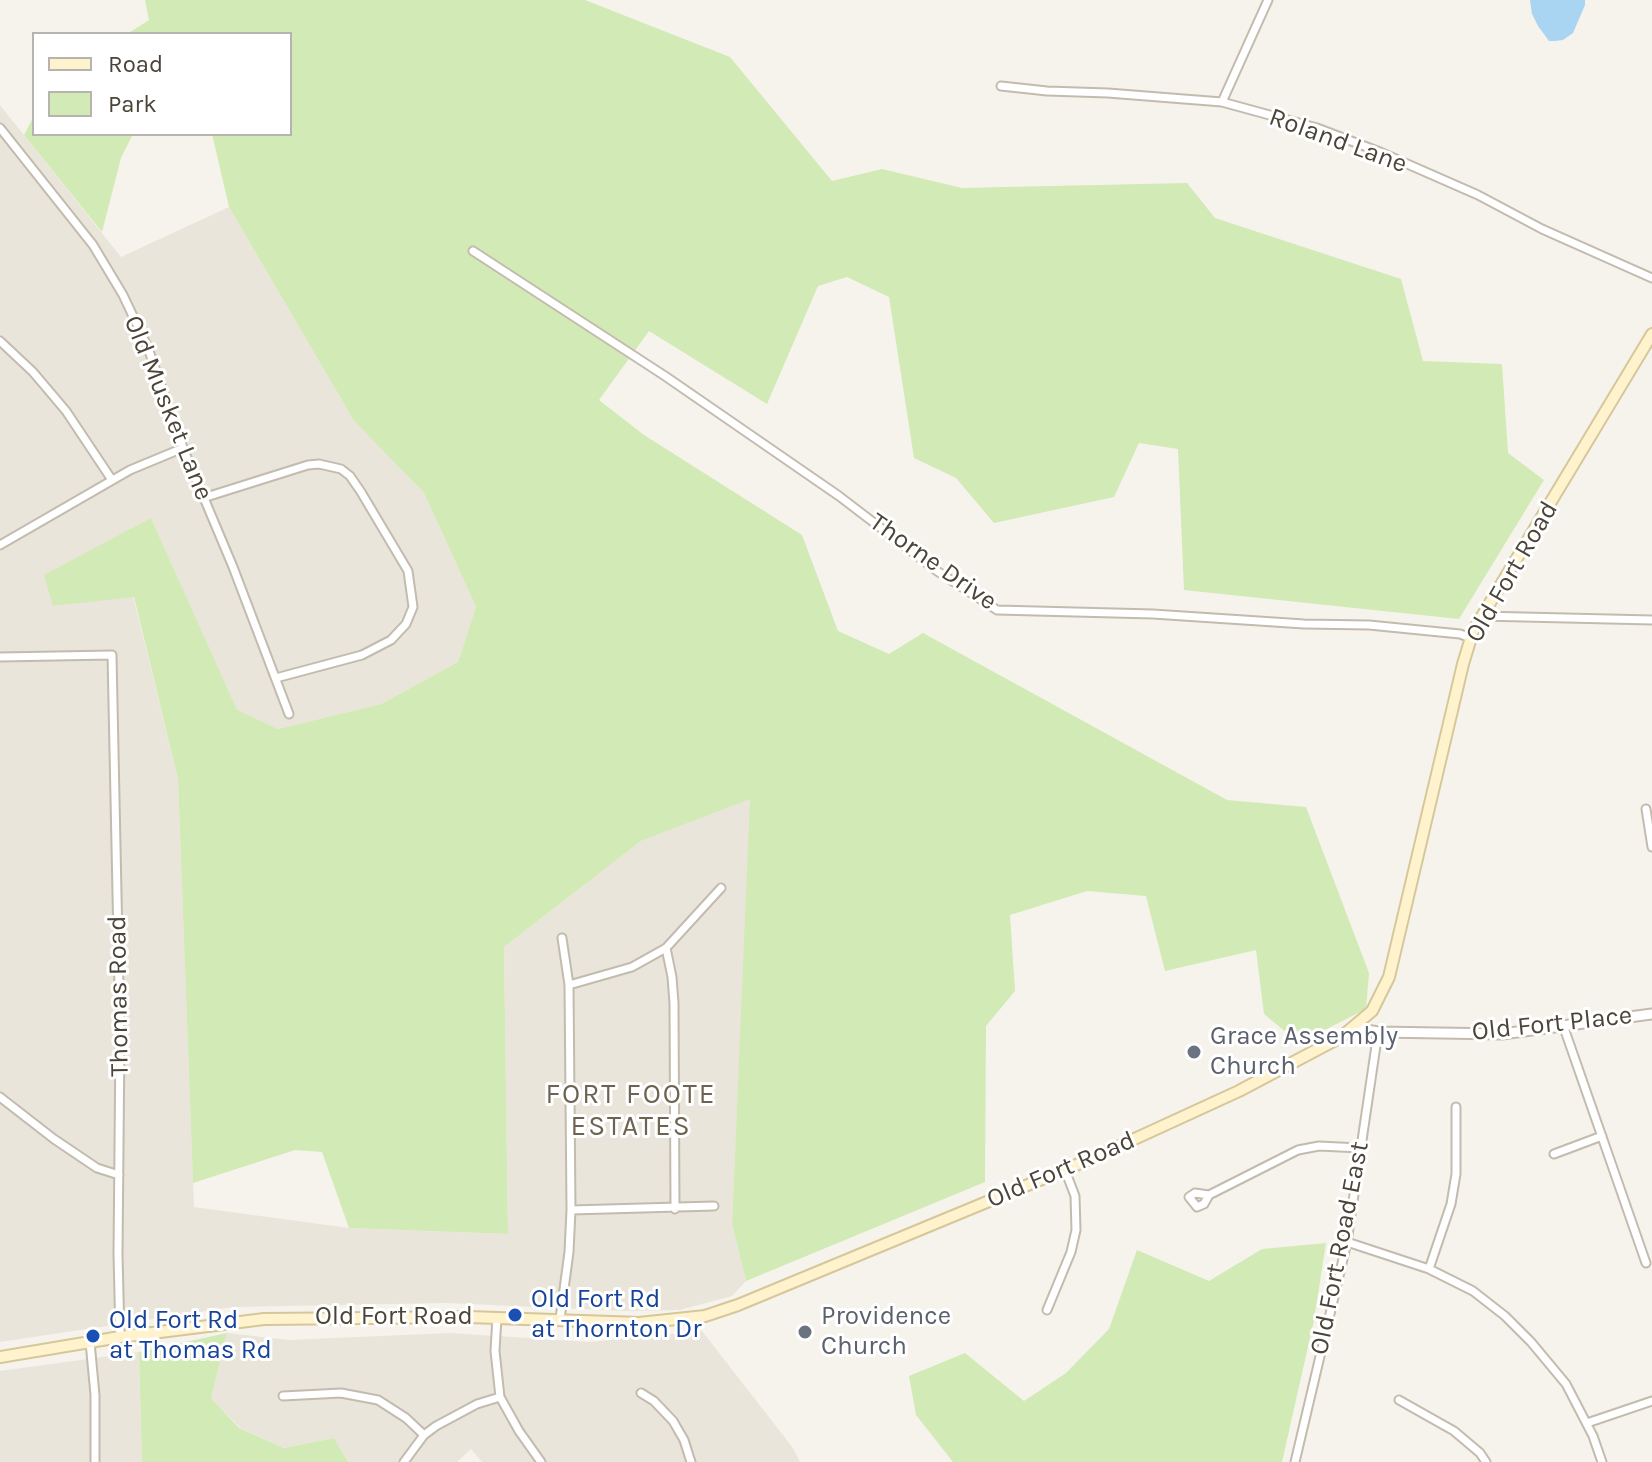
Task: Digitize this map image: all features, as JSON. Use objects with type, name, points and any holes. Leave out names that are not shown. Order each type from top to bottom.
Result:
[{"type":"main road","name":"Old Fort Road","points":[[0,1357],[120,1337],[264,1319],[497,1317],[639,1323],[705,1316],[1065,1170],[1239,1091],[1355,1028],[1377,1005],[1389,977],[1471,638],[1481,616],[1652,334]]},
{"type":"street","points":[[1222,102],[1268,0]]},
{"type":"street","name":"Roland Lane","points":[[1001,86],[1222,102],[1317,128],[1478,195],[1542,229],[1652,278]]},
{"type":"street","name":"Old Musket Lane","points":[[0,128],[74,219],[111,272],[148,348],[183,448],[289,714]]},
{"type":"street","name":"Thorne Drive","points":[[473,251],[665,376],[839,496],[937,571],[997,610],[1369,625],[1460,634],[1471,638]]},
{"type":"street","points":[[0,341],[33,372],[66,411],[112,480]]},
{"type":"street","points":[[0,545],[112,480],[183,448]]},
{"type":"street","points":[[203,498],[308,465],[341,469],[361,492],[408,571],[413,607],[406,624],[391,640],[362,655],[276,678]]},
{"type":"street","points":[[1481,616],[1652,620]]},
{"type":"street","name":"Thomas Road","points":[[0,657],[112,655],[120,1037],[120,1337]]},
{"type":"street","points":[[1646,809],[1652,847]]},
{"type":"street","points":[[569,985],[632,967],[666,948],[721,888]]},
{"type":"street","points":[[560,1319],[571,1210],[569,985],[562,938]]},
{"type":"street","points":[[666,948],[674,1003],[675,1209]]},
{"type":"street","name":"Old Fort Place","points":[[1355,1028],[1378,1032],[1502,1034],[1652,1014]]},
{"type":"street","points":[[1563,1025],[1646,1263]]},
{"type":"street","name":"Old Fort Road East","points":[[1295,1462],[1347,1242],[1378,1032]]},
{"type":"street","points":[[0,1097],[64,1147],[97,1168],[119,1175]]},
{"type":"street","points":[[1429,1269],[1451,1204],[1456,1174],[1456,1107]]},
{"type":"street","points":[[1554,1154],[1602,1136]]},
{"type":"street","points":[[1209,1195],[1298,1150],[1319,1146],[1360,1148]]},
{"type":"street","points":[[1047,1310],[1071,1252],[1076,1230],[1075,1196],[1065,1170]]},
{"type":"street","points":[[571,1210],[714,1206]]},
{"type":"street","points":[[1347,1242],[1429,1269],[1473,1291],[1517,1327],[1566,1384],[1587,1423],[1602,1462]]},
{"type":"street","points":[[497,1317],[495,1351],[500,1397],[541,1462]]},
{"type":"street","points":[[90,1342],[95,1395],[95,1462]]},
{"type":"street","points":[[283,1396],[341,1393],[378,1400],[406,1418],[424,1435]]},
{"type":"street","points":[[641,1393],[654,1401],[673,1421],[684,1440],[691,1462]]},
{"type":"street","points":[[404,1462],[424,1435],[448,1418],[500,1397]]},
{"type":"street","points":[[1399,1400],[1454,1431],[1486,1462]]},
{"type":"street","points":[[1587,1423],[1652,1401]]},
{"type":"shaded area","points":[[0,105],[121,257],[229,207],[354,421],[424,493],[476,607],[458,662],[381,704],[278,729],[237,711],[151,518],[53,606],[133,596],[178,779],[194,1207],[349,1228],[508,1234],[504,947],[641,841],[751,798],[732,1224],[746,1281],[732,1296],[680,1310],[627,1311],[446,1303],[233,1307],[0,1342]]},
{"type":"shaded area","points":[[702,1331],[793,1448],[800,1462],[482,1462],[471,1449],[457,1462],[348,1462],[334,1438],[284,1448],[240,1428],[211,1398],[227,1333],[289,1340],[450,1333],[589,1342]]},
{"type":"shaded area","points":[[139,1352],[142,1462],[0,1462],[0,1371]]},
{"type":"green space","points":[[145,0],[585,0],[730,57],[832,181],[882,169],[962,188],[1187,183],[1215,218],[1401,279],[1423,361],[1502,364],[1508,453],[1544,480],[1459,619],[1184,590],[1178,449],[1139,443],[1114,497],[994,523],[956,478],[914,458],[889,297],[847,277],[818,286],[767,404],[649,331],[599,400],[644,435],[802,535],[838,631],[889,654],[923,633],[1227,800],[1306,807],[1369,973],[1366,1009],[1299,1043],[1264,1014],[1256,950],[1165,971],[1146,896],[1087,891],[1010,915],[1015,991],[986,1026],[985,1182],[746,1281],[732,1224],[750,799],[641,841],[504,947],[508,1234],[349,1228],[322,1152],[295,1150],[193,1183],[178,779],[134,597],[53,606],[44,575],[151,518],[237,710],[278,729],[381,704],[458,662],[476,607],[424,493],[354,421],[229,207],[212,136],[292,136],[292,32],[130,32],[149,20]]},
{"type":"green space","points":[[32,120],[32,136],[132,136],[121,158],[102,232],[24,135]]},
{"type":"green space","points":[[1326,1243],[1314,1320],[1282,1462],[953,1462],[916,1415],[909,1376],[965,1353],[1024,1401],[1066,1373],[1109,1329],[1137,1250],[1209,1281],[1262,1249]]},
{"type":"green space","points":[[227,1333],[211,1398],[239,1428],[284,1448],[334,1438],[348,1462],[142,1462],[139,1352]]},
{"type":"water","points":[[1530,0],[1585,0],[1585,5],[1573,33],[1563,40],[1549,41],[1532,14]]},
{"type":"place","name":"Grace Assembly Church","points":[[1194,1052]]},
{"type":"place","name":"Old Fort Rd at Thornton Dr","points":[[515,1315]]},
{"type":"place","name":"Providence Church","points":[[805,1332]]},
{"type":"place","name":"Old Fort Rd at Thomas Rd","points":[[93,1336]]},
{"type":"district","name":"FORT FOOTE ESTATES","points":[[631,1111]]}]
